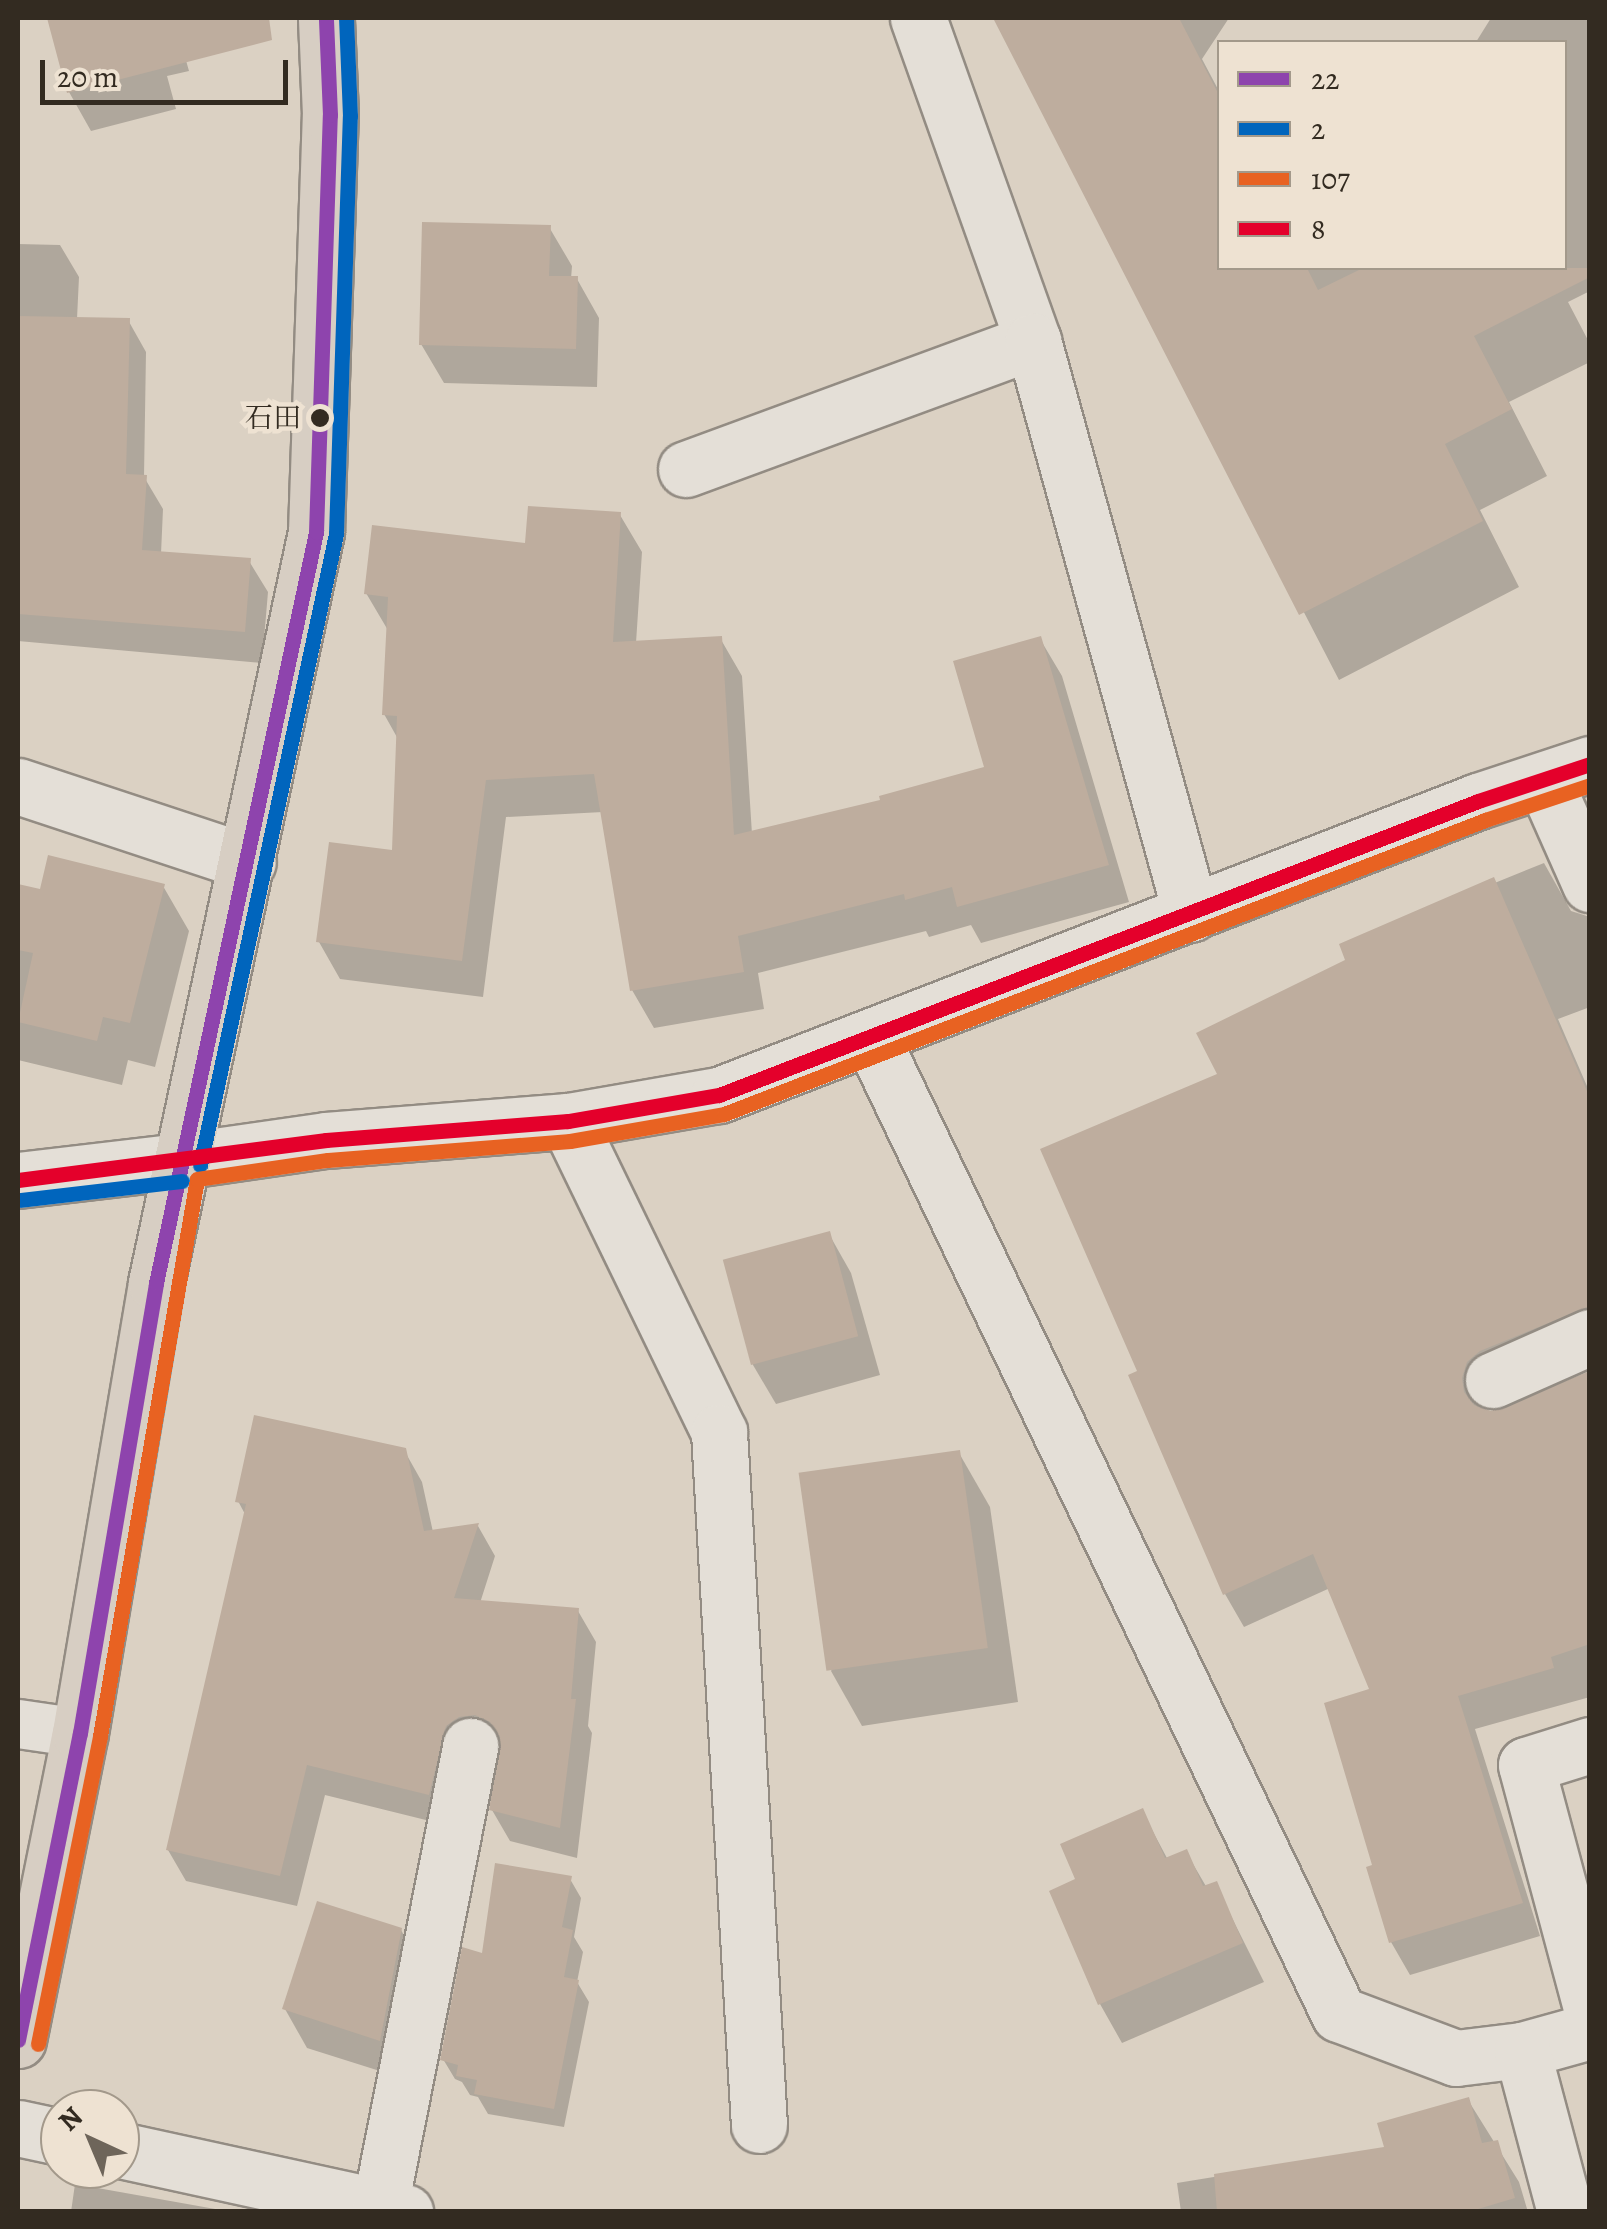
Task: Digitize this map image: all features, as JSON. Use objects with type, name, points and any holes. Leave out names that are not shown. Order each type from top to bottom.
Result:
[{"type":"main road","points":[[18,2040],[80,1732],[180,1161],[248,862],[316,532],[330,115],[326,18]]},
{"type":"street","points":[[918,18],[1034,341],[1192,914]]},
{"type":"street","points":[[686,469],[1034,341]]},
{"type":"street","points":[[18,1180],[326,1140],[568,1122],[719,1095],[1567,772],[1590,884]]},
{"type":"street","points":[[18,786],[248,862]]},
{"type":"street","points":[[872,1039],[1339,2014],[1456,2058],[1522,2050],[1590,2031]]},
{"type":"street","points":[[568,1122],[719,1432],[759,2125]]},
{"type":"street","points":[[1493,1380],[1590,1337]]},
{"type":"street","points":[[1590,1745],[1526,1765],[1590,2004]]},
{"type":"street","points":[[140,2154],[392,2209],[470,1746]]},
{"type":"street","points":[[1522,2050],[1565,2212]]},
{"type":"lane","points":[[18,1724],[80,1732]]},
{"type":"building","points":[[47,18],[269,18],[272,40],[67,93]]},
{"type":"building","points":[[993,18],[1179,18],[1217,91],[1217,270],[1308,270],[1318,290],[1359,270],[1590,268],[1590,277],[1474,336],[1512,409],[1445,444],[1483,521],[1299,615]]},
{"type":"building","points":[[422,222],[551,225],[549,276],[578,276],[576,349],[419,345]]},
{"type":"building","points":[[18,316],[130,318],[126,474],[147,475],[142,550],[251,558],[245,632],[18,614]]},
{"type":"building","points":[[528,506],[621,512],[613,642],[722,636],[734,835],[880,800],[879,796],[984,767],[953,661],[1041,636],[1109,865],[957,907],[952,887],[905,900],[904,894],[738,936],[744,972],[630,991],[594,774],[486,780],[462,961],[316,942],[329,842],[392,850],[397,716],[382,715],[388,597],[364,594],[372,525],[525,543]]},
{"type":"building","points":[[48,855],[165,884],[130,1023],[103,1017],[97,1041],[18,1022],[33,953],[18,950],[18,884],[40,889]]},
{"type":"building","points":[[1494,877],[1590,1098],[1590,1306],[1480,1351],[1467,1362],[1462,1378],[1464,1392],[1474,1405],[1491,1411],[1590,1371],[1590,1644],[1551,1657],[1554,1668],[1458,1696],[1523,1903],[1389,1943],[1366,1867],[1372,1865],[1324,1703],[1369,1689],[1313,1554],[1223,1595],[1128,1375],[1137,1371],[1040,1149],[1217,1074],[1196,1033],[1345,960],[1339,944]]},
{"type":"building","points":[[830,1231],[858,1336],[751,1365],[723,1260]]},
{"type":"building","points":[[254,1415],[406,1448],[424,1531],[479,1523],[454,1598],[579,1608],[571,1699],[576,1699],[560,1828],[489,1810],[500,1737],[490,1722],[475,1715],[459,1717],[446,1726],[429,1795],[307,1765],[280,1876],[166,1850],[246,1504],[235,1502]]},
{"type":"building","points":[[960,1450],[988,1648],[826,1671],[799,1473]]},
{"type":"building","points":[[1143,1808],[1165,1858],[1187,1849],[1203,1886],[1217,1881],[1243,1943],[1098,2005],[1049,1891],[1075,1879],[1060,1844]]},
{"type":"building","points":[[495,1863],[572,1876],[562,1927],[573,1930],[564,1977],[579,1980],[554,2109],[474,2094],[477,2080],[456,2076],[458,2065],[440,2060],[462,1947],[482,1953]]},
{"type":"building","points":[[317,1901],[402,1928],[380,2041],[282,2009]]},
{"type":"building","points":[[1469,2097],[1482,2143],[1498,2140],[1515,2198],[1468,2212],[1217,2212],[1214,2174],[1384,2147],[1377,2123]]},
{"type":"transit line","name":"22","points":[[18,2040],[80,1733],[156,1283],[316,532],[330,115],[326,18]]},
{"type":"transit line","name":"2","points":[[200,1165],[336,534],[350,116],[346,18]]},
{"type":"transit line","name":"8","points":[[18,1180],[326,1140],[568,1121],[719,1095],[1478,801],[1590,764]]},
{"type":"transit line","name":"107","points":[[38,2044],[100,1736],[197,1179],[328,1160],[570,1141],[724,1114],[1485,820],[1590,785]]},
{"type":"transit line","name":"2","points":[[20,1200],[182,1181]]},
{"type":"place","name":"石田","points":[[320,418]]}]
